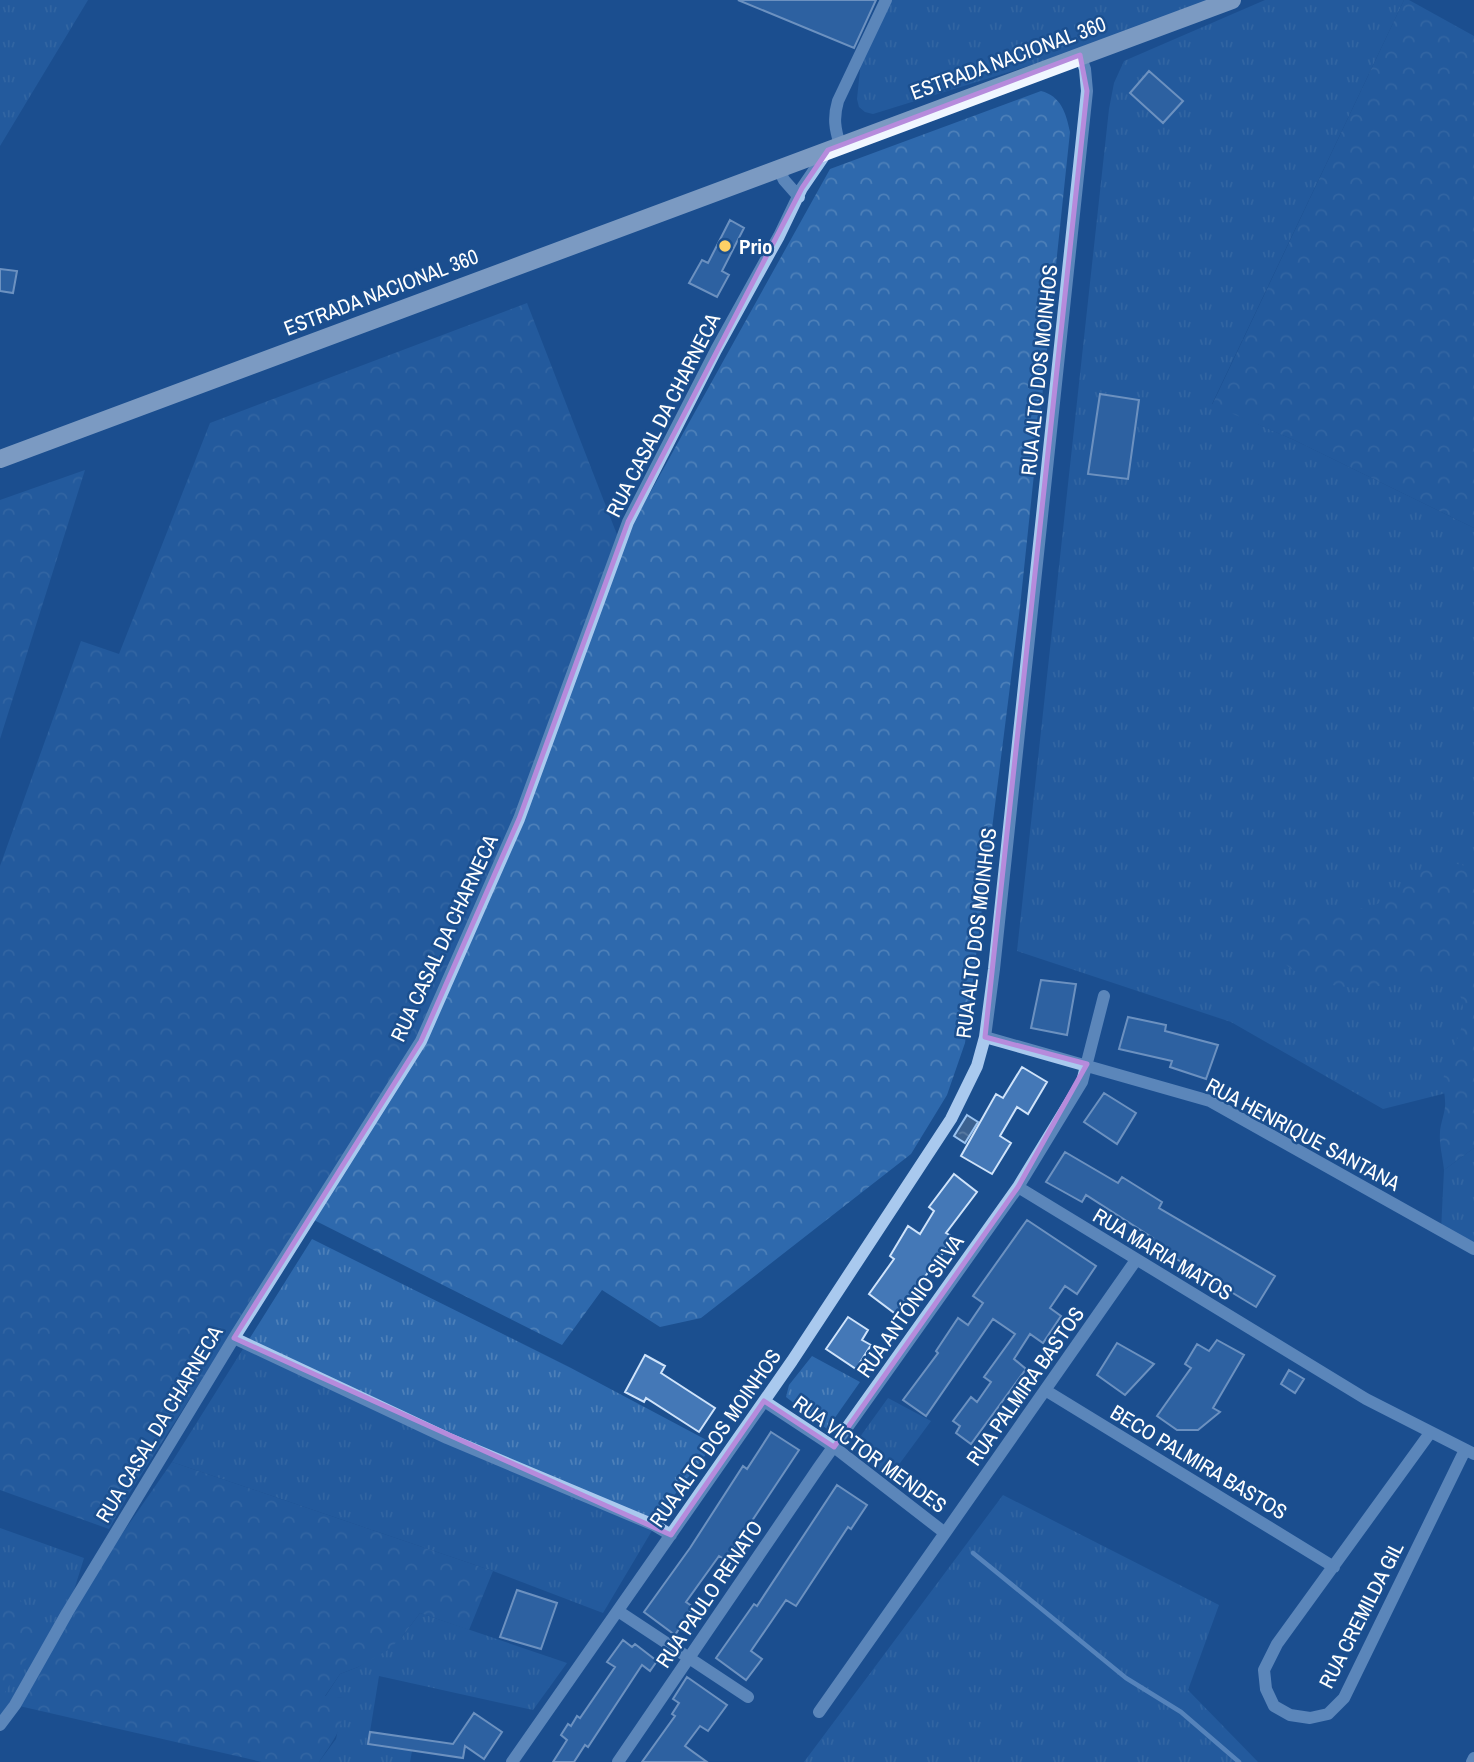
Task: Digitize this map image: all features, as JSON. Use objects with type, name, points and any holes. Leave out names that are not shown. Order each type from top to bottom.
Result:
[{"type":"main road","name":"ESTRADA NACIONAL 360","points":[[0,459],[1232,0]]},
{"type":"street","points":[[834,147],[834,114],[886,0]]},
{"type":"street","name":"RUA ALTO DOS MOINHOS","points":[[512,1762],[764,1401],[951,1119],[977,1066],[985,1037],[995,969],[1087,91],[1085,69],[1080,55]]},
{"type":"street","name":"RUA CASAL DA CHARNECA","points":[[0,1725],[15,1705],[67,1613],[234,1338],[421,1041],[519,819],[628,523],[716,350],[801,192],[834,147]]},
{"type":"street","points":[[799,160],[802,169],[801,192]]},
{"type":"street","points":[[778,168],[784,180],[801,192]]},
{"type":"street","points":[[1017,1186],[1082,1082],[1104,996]]},
{"type":"street","name":"RUA HENRIQUE SANTANA","points":[[985,1037],[1210,1101],[1474,1249]]},
{"type":"street","name":"RUA MARIA MATOS","points":[[1017,1186],[1366,1399],[1469,1452]]},
{"type":"street","name":"RUA ANTÓNIO SILVA","points":[[834,1447],[1017,1186]]},
{"type":"street","name":"RUA PALMIRA BASTOS","points":[[945,1533],[1136,1261]]},
{"type":"street","points":[[234,1338],[447,1438],[654,1525],[671,1535]]},
{"type":"street","name":"BECO PALMIRA BASTOS","points":[[1045,1390],[1334,1567]]},
{"type":"street","name":"RUA VICTOR MENDES","points":[[764,1401],[834,1447],[945,1533],[819,1712]]},
{"type":"street","name":"RUA CREMILDA GIL","points":[[1430,1433],[1277,1644],[1264,1670],[1266,1689],[1273,1706],[1290,1715],[1310,1718],[1328,1714],[1344,1698],[1469,1452]]},
{"type":"street","name":"RUA PAULO RENATO","points":[[618,1762],[834,1447]]},
{"type":"street","points":[[618,1611],[748,1697]]},
{"type":"highlighted area","points":[[1080,55],[1087,91],[985,1037],[1087,1064],[1018,1187],[834,1447],[764,1401],[671,1535],[234,1338],[421,1041],[519,819],[628,522],[802,188],[828,150]]},
{"type":"green space","points":[[0,0],[88,0],[0,146]]},
{"type":"green space","points":[[886,0],[1210,0],[1093,46],[873,114],[859,107],[857,99],[862,51]]},
{"type":"green space","points":[[1265,0],[1404,0],[1212,404],[1294,440],[1474,528],[1474,1086],[1383,1109],[1231,1022],[1017,951],[1114,83],[1124,61]]},
{"type":"green space","points":[[1404,0],[1409,0],[1474,36],[1474,528],[1294,440],[1212,405]]},
{"type":"green space","points":[[1041,91],[1058,101],[1070,132],[1020,607],[965,1043],[947,1095],[911,1154],[701,1318],[660,1327],[602,1290],[562,1345],[306,1216],[109,1529],[0,1490],[0,866],[81,641],[119,654],[210,423],[527,303],[621,545],[830,169]]},
{"type":"green space","points":[[85,470],[0,739],[0,500]]},
{"type":"green space","points":[[1445,861],[1474,868],[1474,1148],[1444,1170],[1440,1138],[1445,1107],[1444,1079],[1447,1063],[1462,1024],[1462,1003],[1458,990],[1450,980],[1428,974],[1376,987],[1328,984],[1300,975],[1271,947],[1278,919],[1294,908],[1325,917],[1375,905],[1390,898],[1428,865]]},
{"type":"green space","points":[[1474,1148],[1474,1247],[1441,1231],[1444,1170]]},
{"type":"green space","points":[[312,1239],[571,1368],[714,1444],[669,1502],[603,1613],[493,1571],[172,1462]]},
{"type":"green space","points":[[812,1356],[860,1382],[827,1429],[786,1397],[789,1385]]},
{"type":"green space","points":[[888,1398],[931,1421],[889,1478],[852,1448]]},
{"type":"green space","points":[[172,1462],[493,1571],[469,1630],[420,1613],[388,1650],[340,1674],[325,1696],[345,1698],[342,1718],[334,1739],[319,1762],[262,1762],[15,1705],[67,1613]]},
{"type":"green space","points":[[1003,1495],[1219,1605],[1188,1690],[1258,1762],[804,1762]]},
{"type":"green space","points":[[0,1528],[84,1558],[67,1613],[0,1725]]},
{"type":"green space","points":[[9,1588],[46,1628],[0,1700],[0,1590]]},
{"type":"green space","points":[[420,1613],[567,1663],[533,1710],[379,1676],[368,1744],[412,1751],[410,1762],[319,1762],[336,1739],[344,1698],[325,1697],[340,1674],[358,1667],[402,1637]]},
{"type":"water","points":[[967,1115],[978,1122],[965,1143],[954,1136]]},
{"type":"building","points":[[738,0],[876,0],[854,48]]},
{"type":"building","points":[[1149,71],[1183,101],[1163,123],[1130,93]]},
{"type":"building","points":[[730,220],[744,228],[722,271],[729,275],[717,297],[689,283],[702,260],[708,263]]},
{"type":"building","points":[[0,269],[17,271],[13,293],[0,291]]},
{"type":"building","points":[[1100,394],[1139,400],[1128,479],[1088,474]]},
{"type":"building","points":[[1041,980],[1076,984],[1067,1035],[1031,1028]]},
{"type":"building","points":[[1128,1017],[1166,1025],[1165,1031],[1218,1045],[1206,1079],[1170,1067],[1172,1061],[1119,1049]]},
{"type":"building","points":[[1022,1067],[1047,1082],[1028,1114],[1017,1107],[1000,1136],[1011,1143],[992,1174],[961,1156],[996,1094],[1003,1098]]},
{"type":"building","points":[[1104,1093],[1136,1113],[1117,1144],[1084,1122]]},
{"type":"building","points":[[1065,1152],[1118,1183],[1122,1177],[1162,1202],[1159,1208],[1275,1276],[1256,1307],[1150,1243],[1153,1238],[1086,1195],[1082,1202],[1046,1182]]},
{"type":"building","points":[[954,1174],[977,1192],[946,1233],[953,1237],[933,1268],[897,1315],[869,1294],[894,1259],[890,1256],[908,1226],[920,1234],[934,1211],[929,1207]]},
{"type":"building","points":[[1027,1220],[1096,1266],[1077,1294],[1065,1286],[1050,1308],[1061,1316],[1043,1343],[1030,1334],[1014,1359],[1026,1369],[971,1444],[956,1433],[960,1426],[953,1421],[971,1397],[977,1402],[991,1382],[984,1377],[1015,1334],[993,1319],[926,1416],[903,1400],[938,1353],[936,1351],[958,1318],[968,1325],[983,1303],[973,1296]]},
{"type":"building","points":[[848,1317],[868,1330],[862,1340],[871,1345],[856,1369],[826,1349]]},
{"type":"building","points":[[1217,1340],[1244,1355],[1213,1408],[1220,1412],[1198,1430],[1177,1430],[1157,1416],[1191,1368],[1185,1364],[1197,1344],[1209,1351]]},
{"type":"building","points":[[1117,1343],[1154,1364],[1125,1395],[1097,1375]]},
{"type":"building","points":[[645,1355],[665,1366],[661,1373],[715,1408],[699,1432],[646,1398],[644,1402],[625,1392]]},
{"type":"building","points":[[1289,1370],[1304,1379],[1295,1393],[1281,1384]]},
{"type":"building","points":[[771,1432],[799,1450],[726,1560],[719,1556],[686,1602],[693,1607],[675,1635],[644,1612],[690,1548],[743,1466],[747,1469]]},
{"type":"building","points":[[837,1485],[867,1505],[851,1529],[848,1527],[796,1606],[786,1600],[751,1651],[762,1659],[746,1680],[716,1658],[754,1604],[757,1606]]},
{"type":"building","points":[[517,1590],[557,1603],[541,1649],[500,1637]]},
{"type":"building","points":[[623,1640],[632,1647],[635,1644],[657,1661],[650,1671],[642,1665],[588,1747],[585,1745],[574,1762],[553,1762],[567,1740],[561,1735],[568,1724],[571,1726],[577,1716],[580,1718],[615,1667],[607,1662]]},
{"type":"building","points":[[687,1677],[727,1705],[708,1731],[700,1726],[685,1746],[707,1762],[642,1762],[675,1716],[672,1714],[679,1703],[673,1699]]},
{"type":"building","points":[[474,1713],[502,1732],[484,1759],[465,1746],[463,1758],[368,1744],[370,1732],[453,1744]]},
{"type":"waterway","points":[[973,1553],[1126,1678],[1181,1712],[1239,1762]]},
{"type":"place","name":"Prio","points":[[725,246]]}]
